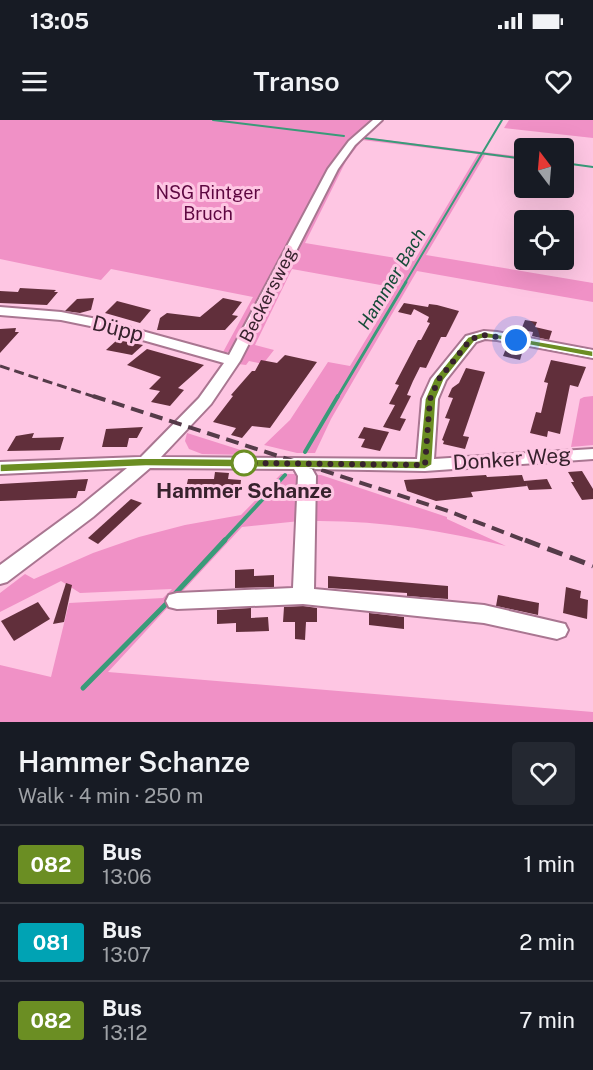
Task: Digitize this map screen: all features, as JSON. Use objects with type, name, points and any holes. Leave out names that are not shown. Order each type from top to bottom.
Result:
[{"type":"street","name":"Beckersweg","points":[[0,576],[86,512],[146,462],[205,401],[233,361],[333,170],[352,143],[378,120]]},
{"type":"street","name":"Düpp","points":[[0,311],[61,316],[102,324],[233,361]]},
{"type":"street","points":[[425,465],[430,399],[439,379],[471,339],[484,335],[497,336],[593,354]]},
{"type":"street","name":"Donker Weg","points":[[0,468],[146,462],[425,465],[593,454]]},
{"type":"street","points":[[300,464],[307,476],[303,597]]},
{"type":"street","points":[[177,601],[303,597],[484,614],[557,630]]},
{"type":"green space","name":"NSG Rintger Bruch","points":[[0,120],[374,120],[340,151],[266,283],[237,341],[230,351],[222,354],[253,297],[111,269],[101,280],[0,259]]},
{"type":"green space","points":[[509,120],[593,120],[593,138],[504,128]]},
{"type":"green space","points":[[361,137],[514,156],[514,159],[485,155],[426,255],[593,283],[593,302],[417,271],[331,419],[315,453],[297,453],[264,445],[290,420],[328,362],[350,366],[397,288],[292,269],[255,345],[274,350],[263,364],[249,361],[246,365],[238,364],[335,175]],"holes":[[[362,140],[478,154],[414,261],[305,243],[346,161]]]},
{"type":"green space","points":[[593,396],[593,445],[571,447],[580,399]]},
{"type":"green space","points":[[187,433],[247,452],[249,455],[202,454],[189,449],[185,441]]},
{"type":"green space","points":[[281,474],[303,474],[300,521],[242,527],[108,672],[593,712],[593,722],[0,722],[0,665],[51,677],[69,603],[163,598],[172,589],[80,593],[61,581],[0,612],[0,593],[25,574],[34,579],[93,553],[139,537],[185,525],[241,515]]},
{"type":"green space","points":[[313,475],[321,475],[447,517],[506,546],[409,527],[360,522],[310,521]]},
{"type":"building","points":[[20,288],[58,292],[47,305],[0,303],[0,291],[18,292]]},
{"type":"building","points":[[94,298],[91,310],[80,313],[65,311],[77,299]]},
{"type":"building","points":[[223,298],[242,302],[232,315],[238,316],[225,330],[157,330],[160,318],[167,313],[200,317]]},
{"type":"building","points":[[117,301],[151,310],[140,323],[105,313]]},
{"type":"building","points":[[404,303],[428,307],[429,304],[437,305],[459,311],[446,337],[441,337],[426,368],[420,367],[413,381],[407,395],[411,396],[400,418],[406,419],[400,431],[383,427],[395,405],[389,404],[399,385],[395,384],[418,340],[421,340],[430,323],[427,322],[429,317],[414,309],[411,315],[398,312]]},
{"type":"building","points":[[525,320],[537,322],[535,327],[552,331],[549,340],[532,336],[533,332],[521,330]]},
{"type":"building","points":[[16,328],[15,332],[19,332],[0,353],[0,329]]},
{"type":"building","points":[[117,340],[143,345],[132,355],[106,350]]},
{"type":"building","points":[[507,346],[523,350],[520,360],[503,356]]},
{"type":"building","points":[[147,349],[204,365],[178,388],[184,390],[170,406],[151,402],[160,391],[149,389],[161,377],[127,365]]},
{"type":"building","points":[[285,355],[317,362],[270,428],[252,426],[242,438],[231,435],[236,428],[213,422],[233,396],[231,395],[252,371],[255,371],[261,360],[277,363]]},
{"type":"building","points":[[551,360],[586,367],[578,387],[570,385],[560,434],[548,431],[547,437],[530,433],[536,412],[541,413],[548,383],[544,382]]},
{"type":"building","points":[[466,368],[485,372],[463,436],[469,437],[465,449],[443,444],[442,440],[450,419],[445,418],[453,398],[448,397],[452,388],[459,383]]},
{"type":"building","points":[[143,427],[137,438],[129,438],[127,447],[102,447],[106,429]]},
{"type":"building","points":[[364,427],[389,432],[380,451],[361,447],[365,439],[358,438]]},
{"type":"building","points":[[34,433],[32,438],[64,437],[60,450],[7,451],[16,436]]},
{"type":"building","points":[[582,471],[593,489],[593,499],[582,500],[571,482],[574,482],[568,472]]},
{"type":"building","points":[[215,472],[229,473],[228,479],[241,480],[240,490],[221,489],[219,500],[204,499],[205,494],[185,493],[188,479],[214,479]]},
{"type":"building","points":[[486,475],[487,477],[522,475],[524,481],[547,479],[552,489],[529,490],[526,483],[527,486],[471,492],[473,497],[436,501],[407,491],[404,480]]},
{"type":"building","points":[[88,479],[85,491],[78,491],[76,498],[0,501],[0,484]]},
{"type":"building","points":[[131,499],[142,503],[98,544],[88,538]]},
{"type":"building","points":[[254,569],[254,576],[274,575],[274,587],[235,588],[235,570]]},
{"type":"building","points":[[328,576],[448,586],[448,599],[407,596],[407,593],[328,588]]},
{"type":"building","points":[[66,583],[72,585],[64,622],[53,624]]},
{"type":"building","points":[[566,587],[581,591],[580,598],[588,600],[587,619],[563,613]]},
{"type":"building","points":[[498,595],[539,603],[538,615],[496,606]]},
{"type":"building","points":[[38,602],[50,619],[14,641],[1,621]]},
{"type":"building","points":[[284,607],[317,608],[317,622],[306,622],[305,640],[295,639],[295,622],[283,622]]},
{"type":"building","points":[[251,608],[251,618],[268,617],[269,631],[236,632],[236,623],[217,624],[217,610]]},
{"type":"building","points":[[369,613],[404,617],[404,629],[369,625]]},
{"type":"waterway","points":[[213,120],[344,136]]},
{"type":"waterway","name":"Hammer Bach","points":[[482,153],[502,120]]},
{"type":"waterway","points":[[364,138],[482,153]]},
{"type":"waterway","name":"Hammer Bach","points":[[405,283],[482,153]]},
{"type":"waterway","points":[[482,153],[514,158]]},
{"type":"waterway","points":[[574,164],[593,167]]},
{"type":"waterway","name":"Hammer Bach","points":[[337,398],[406,282]]},
{"type":"waterway","name":"Hammer Bach","points":[[305,452],[338,396]]},
{"type":"waterway","name":"Hammer Bach","points":[[223,542],[285,475]]},
{"type":"waterway","name":"Hammer Bach","points":[[174,595],[225,540]]},
{"type":"waterway","name":"Hammer Bach","points":[[83,688],[169,601]]},
{"type":"railway","points":[[0,366],[98,398]]},
{"type":"railway","points":[[93,396],[448,511],[529,542]]},
{"type":"railway","points":[[525,540],[593,566]]},
{"type":"bus line","name":"082","points":[[0,468],[146,462],[425,465],[430,399],[439,379],[471,339],[484,335],[497,336],[593,354]]},
{"type":"place","name":"Hammer Schanze","points":[[244,463]]},
{"type":"route","points":[[244,463],[425,465],[430,399],[439,379],[471,339],[484,335],[516,340]]}]
